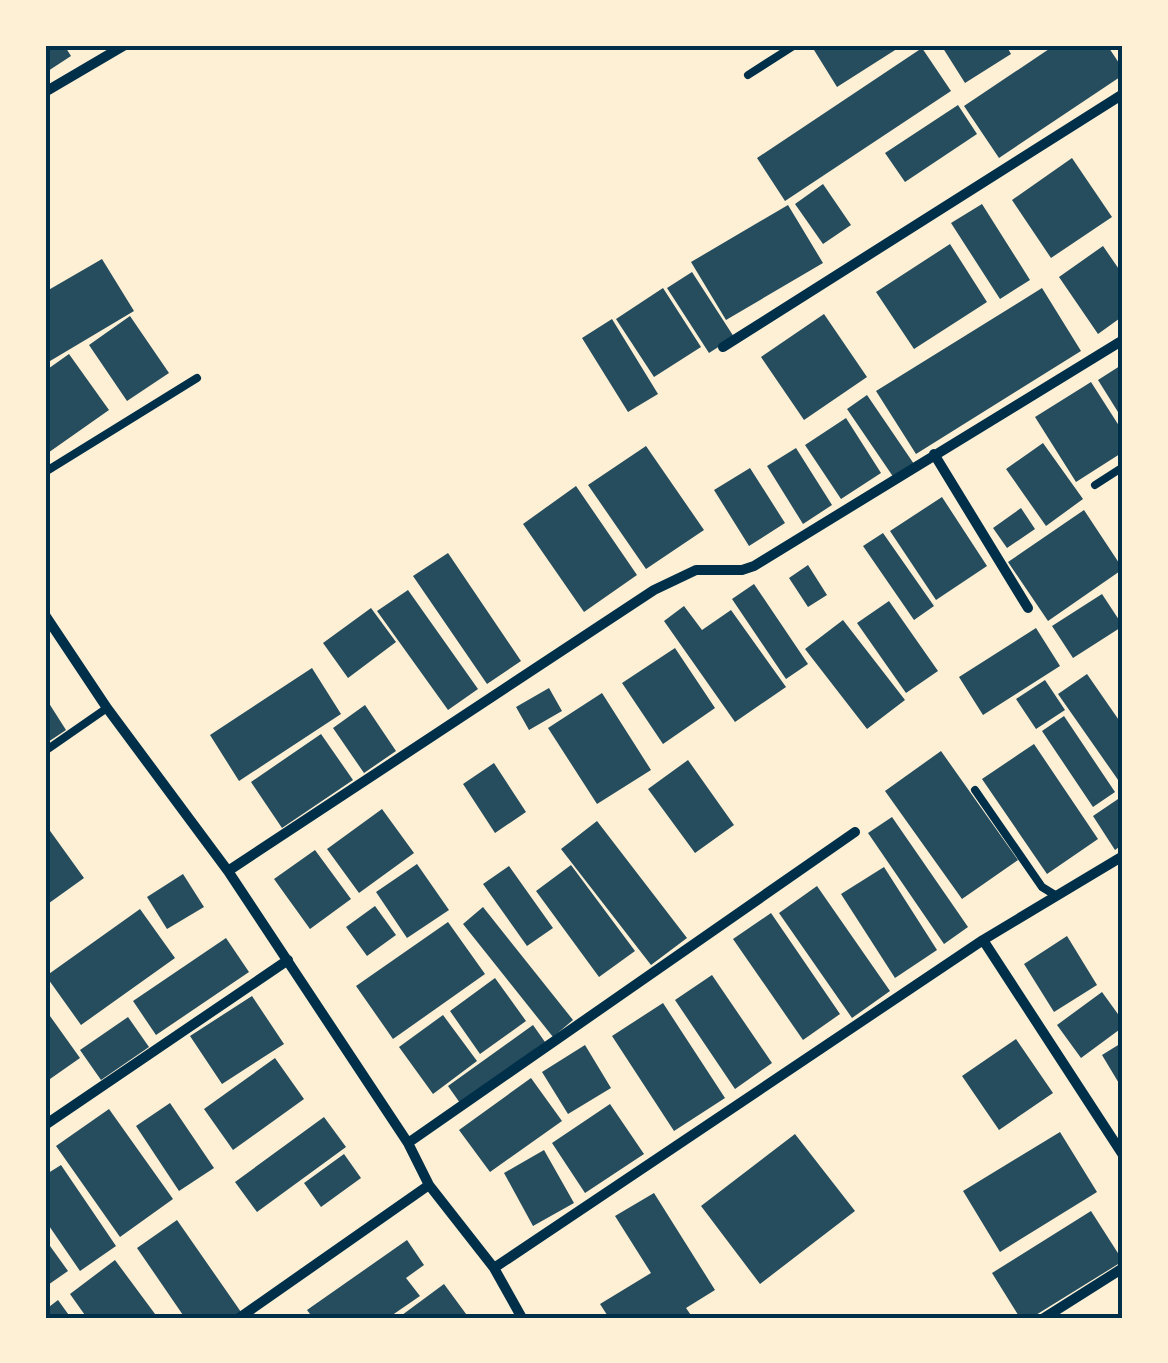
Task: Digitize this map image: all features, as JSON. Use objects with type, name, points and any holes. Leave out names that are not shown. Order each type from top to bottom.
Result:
[{"type":"street","points":[[45,92],[125,45]]},
{"type":"street","points":[[723,348],[1123,94]]},
{"type":"street","points":[[228,871],[654,590],[696,570],[742,570],[754,566],[1123,340]]},
{"type":"street","points":[[934,454],[1028,608]]},
{"type":"street","points":[[45,615],[106,708],[228,871],[408,1143],[429,1185],[494,1268],[522,1318]]},
{"type":"street","points":[[408,1143],[855,832]]},
{"type":"street","points":[[494,1268],[984,940],[1123,856]]},
{"type":"street","points":[[984,940],[1123,1155]]},
{"type":"street","points":[[45,1125],[288,960]]},
{"type":"street","points":[[239,1318],[429,1185]]},
{"type":"street","points":[[1044,1318],[1123,1268]]},
{"type":"lane","points":[[748,75],[795,45]]},
{"type":"lane","points":[[45,472],[197,378]]},
{"type":"lane","points":[[1095,486],[1123,467]]},
{"type":"lane","points":[[45,751],[106,708]]},
{"type":"lane","points":[[975,790],[1042,887],[1056,895]]},
{"type":"building","points":[[45,45],[64,45],[71,56],[45,73]]},
{"type":"building","points":[[821,45],[903,45],[837,87],[814,50]]},
{"type":"building","points":[[941,45],[1006,45],[1011,54],[965,83]]},
{"type":"building","points":[[1055,45],[1107,45],[1123,75],[999,158],[964,106]]},
{"type":"building","points":[[922,48],[951,91],[785,201],[757,158]]},
{"type":"building","points":[[958,105],[977,134],[905,182],[885,153]]},
{"type":"building","points":[[1072,158],[1112,217],[1051,258],[1012,200]]},
{"type":"building","points":[[823,184],[851,225],[823,244],[795,204]]},
{"type":"building","points":[[982,204],[1030,280],[1000,299],[951,223]]},
{"type":"building","points":[[788,205],[823,263],[726,320],[691,262]]},
{"type":"building","points":[[950,244],[987,302],[914,349],[876,292]]},
{"type":"building","points":[[1103,246],[1123,275],[1123,316],[1098,334],[1059,277]]},
{"type":"building","points":[[102,259],[134,311],[45,364],[45,292]]},
{"type":"building","points":[[692,272],[734,337],[709,353],[667,288]]},
{"type":"building","points":[[663,288],[701,347],[654,377],[616,319]]},
{"type":"building","points":[[1042,288],[1081,351],[916,454],[876,391]]},
{"type":"building","points":[[824,314],[867,377],[804,420],[761,357]]},
{"type":"building","points":[[130,316],[169,373],[127,401],[89,345]]},
{"type":"building","points":[[612,319],[658,394],[628,412],[582,338]]},
{"type":"building","points":[[69,354],[109,410],[45,455],[45,371]]},
{"type":"building","points":[[1123,364],[1123,420],[1098,380]]},
{"type":"building","points":[[1091,382],[1123,432],[1123,452],[1076,482],[1035,417]]},
{"type":"building","points":[[867,395],[914,464],[894,478],[847,409]]},
{"type":"building","points":[[846,418],[881,473],[841,499],[805,445]]},
{"type":"building","points":[[1043,443],[1083,499],[1046,526],[1006,469]]},
{"type":"building","points":[[646,446],[704,530],[646,569],[588,485]]},
{"type":"building","points":[[796,448],[832,505],[803,524],[767,466]]},
{"type":"building","points":[[750,468],[785,523],[749,546],[714,490]]},
{"type":"building","points":[[576,486],[637,575],[584,612],[523,524]]},
{"type":"building","points":[[942,497],[987,566],[936,600],[890,531]]},
{"type":"building","points":[[1021,508],[1035,529],[1007,548],[993,528]]},
{"type":"building","points":[[1084,510],[1123,569],[1048,621],[1008,562]]},
{"type":"building","points":[[883,533],[934,606],[914,620],[863,546]]},
{"type":"building","points":[[448,553],[521,661],[487,684],[413,576]]},
{"type":"building","points":[[808,565],[827,595],[808,607],[789,578]]},
{"type":"building","points":[[754,584],[808,664],[786,679],[732,599]]},
{"type":"building","points":[[408,590],[478,689],[448,710],[377,611]]},
{"type":"building","points":[[1102,594],[1123,626],[1073,658],[1052,626]]},
{"type":"building","points":[[889,601],[938,671],[906,693],[857,623]]},
{"type":"building","points":[[684,606],[702,630],[731,610],[786,687],[735,722],[664,621]]},
{"type":"building","points":[[371,608],[396,642],[348,678],[323,643]]},
{"type":"building","points":[[843,620],[905,700],[867,729],[805,649]]},
{"type":"building","points":[[1036,628],[1060,666],[983,715],[959,677]]},
{"type":"building","points":[[675,648],[715,708],[663,744],[622,683]]},
{"type":"building","points":[[312,668],[341,714],[239,781],[210,735]]},
{"type":"building","points":[[1087,674],[1123,726],[1123,787],[1058,694]]},
{"type":"building","points":[[1045,680],[1065,710],[1036,729],[1016,699]]},
{"type":"building","points":[[549,688],[562,711],[529,730],[516,707]]},
{"type":"building","points":[[602,693],[651,770],[597,804],[548,728]]},
{"type":"building","points":[[45,697],[66,730],[45,744]]},
{"type":"building","points":[[365,705],[396,751],[364,773],[333,728]]},
{"type":"building","points":[[1064,716],[1115,792],[1093,807],[1042,731]]},
{"type":"building","points":[[321,734],[353,780],[282,828],[251,782]]},
{"type":"building","points":[[1034,744],[1098,839],[1047,874],[982,779]]},
{"type":"building","points":[[941,751],[1018,860],[962,899],[885,791]]},
{"type":"building","points":[[688,760],[734,825],[695,853],[648,789]]},
{"type":"building","points":[[494,763],[526,812],[495,833],[463,784]]},
{"type":"building","points":[[1121,797],[1123,844],[1115,850],[1093,816]]},
{"type":"building","points":[[382,809],[414,853],[359,893],[327,849]]},
{"type":"building","points":[[892,817],[968,927],[944,944],[868,833]]},
{"type":"building","points":[[597,821],[687,938],[651,965],[561,849]]},
{"type":"building","points":[[48,828],[84,878],[45,906],[45,830]]},
{"type":"building","points":[[315,850],[351,899],[310,929],[274,879]]},
{"type":"building","points":[[417,864],[449,910],[407,938],[376,892]]},
{"type":"building","points":[[571,865],[635,951],[599,977],[536,891]]},
{"type":"building","points":[[509,866],[553,928],[527,946],[483,884]]},
{"type":"building","points":[[884,867],[937,950],[895,978],[841,894]]},
{"type":"building","points":[[183,874],[204,907],[167,929],[147,897]]},
{"type":"building","points":[[817,886],[890,991],[852,1018],[779,913]]},
{"type":"building","points":[[375,906],[396,935],[367,956],[346,927]]},
{"type":"building","points":[[483,907],[573,1020],[553,1037],[463,924]]},
{"type":"building","points":[[140,909],[175,958],[81,1025],[46,976]]},
{"type":"building","points":[[771,913],[840,1014],[803,1040],[733,939]]},
{"type":"building","points":[[448,922],[485,974],[393,1039],[356,986]]},
{"type":"building","points":[[1067,936],[1097,985],[1054,1012],[1024,964]]},
{"type":"building","points":[[226,938],[249,972],[156,1035],[133,1001]]},
{"type":"building","points":[[712,975],[772,1063],[735,1089],[675,1000]]},
{"type":"building","points":[[495,978],[526,1021],[480,1054],[450,1011]]},
{"type":"building","points":[[1102,992],[1123,1021],[1123,1027],[1081,1058],[1057,1025]]},
{"type":"building","points":[[252,996],[284,1044],[222,1084],[190,1036]]},
{"type":"building","points":[[663,1003],[725,1098],[674,1131],[612,1036]]},
{"type":"building","points":[[45,1009],[80,1058],[50,1079],[45,1073]]},
{"type":"building","points":[[443,1015],[477,1061],[433,1094],[399,1047]]},
{"type":"building","points":[[128,1017],[149,1047],[101,1080],[80,1050]]},
{"type":"building","points":[[533,1025],[545,1042],[460,1103],[448,1086]]},
{"type":"building","points":[[1016,1039],[1053,1093],[999,1130],[962,1076]]},
{"type":"building","points":[[1123,1042],[1123,1090],[1102,1055]]},
{"type":"building","points":[[585,1045],[611,1088],[568,1114],[542,1072]]},
{"type":"building","points":[[275,1058],[304,1099],[233,1150],[204,1109]]},
{"type":"building","points":[[531,1078],[562,1121],[490,1172],[459,1130]]},
{"type":"building","points":[[170,1103],[214,1168],[179,1191],[136,1126]]},
{"type":"building","points":[[610,1104],[644,1154],[585,1193],[552,1143]]},
{"type":"building","points":[[109,1109],[173,1199],[120,1237],[56,1146]]},
{"type":"building","points":[[324,1117],[346,1147],[257,1212],[235,1182]]},
{"type":"building","points":[[1060,1132],[1097,1192],[1000,1252],[963,1191]]},
{"type":"building","points":[[795,1134],[855,1211],[760,1284],[701,1206]]},
{"type":"building","points":[[544,1150],[574,1203],[533,1226],[504,1173]]},
{"type":"building","points":[[344,1154],[361,1178],[321,1207],[304,1183]]},
{"type":"building","points":[[61,1165],[116,1246],[80,1271],[45,1220],[45,1175]]},
{"type":"building","points":[[654,1193],[715,1290],[686,1308],[693,1318],[609,1318],[600,1304],[651,1273],[615,1216]]},
{"type":"building","points":[[1091,1211],[1123,1261],[1031,1318],[1020,1318],[992,1273]]},
{"type":"building","points":[[177,1220],[241,1312],[231,1318],[185,1318],[137,1248]]},
{"type":"building","points":[[45,1239],[68,1271],[45,1287]]},
{"type":"building","points":[[407,1240],[424,1265],[406,1278],[420,1296],[388,1318],[313,1318],[307,1310]]},
{"type":"building","points":[[115,1260],[158,1318],[87,1318],[70,1294]]},
{"type":"building","points":[[444,1284],[469,1318],[398,1318]]},
{"type":"building","points":[[58,1300],[71,1318],[45,1318],[45,1310]]}]
